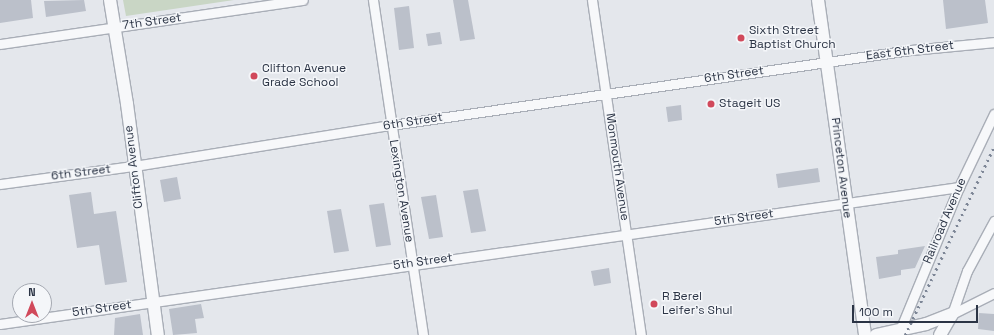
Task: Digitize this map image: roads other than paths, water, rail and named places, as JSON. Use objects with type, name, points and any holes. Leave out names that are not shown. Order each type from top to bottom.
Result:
[{"type":"street","name":"Clifton Avenue","points":[[110,0],[158,335]]},
{"type":"street","name":"7th Street","points":[[0,44],[303,0]]},
{"type":"street","name":"Lexington Avenue","points":[[373,0],[423,335]]},
{"type":"street","name":"Monmouth Avenue","points":[[592,0],[607,93],[641,335]]},
{"type":"street","name":"Princeton Avenue","points":[[818,0],[865,335]]},
{"type":"street","name":"East 6th Street","points":[[827,62],[910,50],[994,42]]},
{"type":"street","name":"6th Street","points":[[0,184],[134,166],[391,125],[827,62]]},
{"type":"street","name":"Railroad Avenue","points":[[900,330],[959,187],[994,114]]},
{"type":"street","name":"5th Street","points":[[0,324],[959,187]]},
{"type":"street","points":[[940,335],[952,314],[967,271],[994,221]]},
{"type":"street","points":[[876,335],[926,324],[952,314],[994,293]]},
{"type":"railway","points":[[905,335],[994,147]]},
{"type":"place","name":"Sixth Street Baptist Church","points":[[741,38]]},
{"type":"place","name":"Clifton Avenue Grade School","points":[[254,76]]},
{"type":"place","name":"Stageit US","points":[[711,104]]},
{"type":"place","name":"R Berel Leifer's Shul","points":[[654,304]]}]
